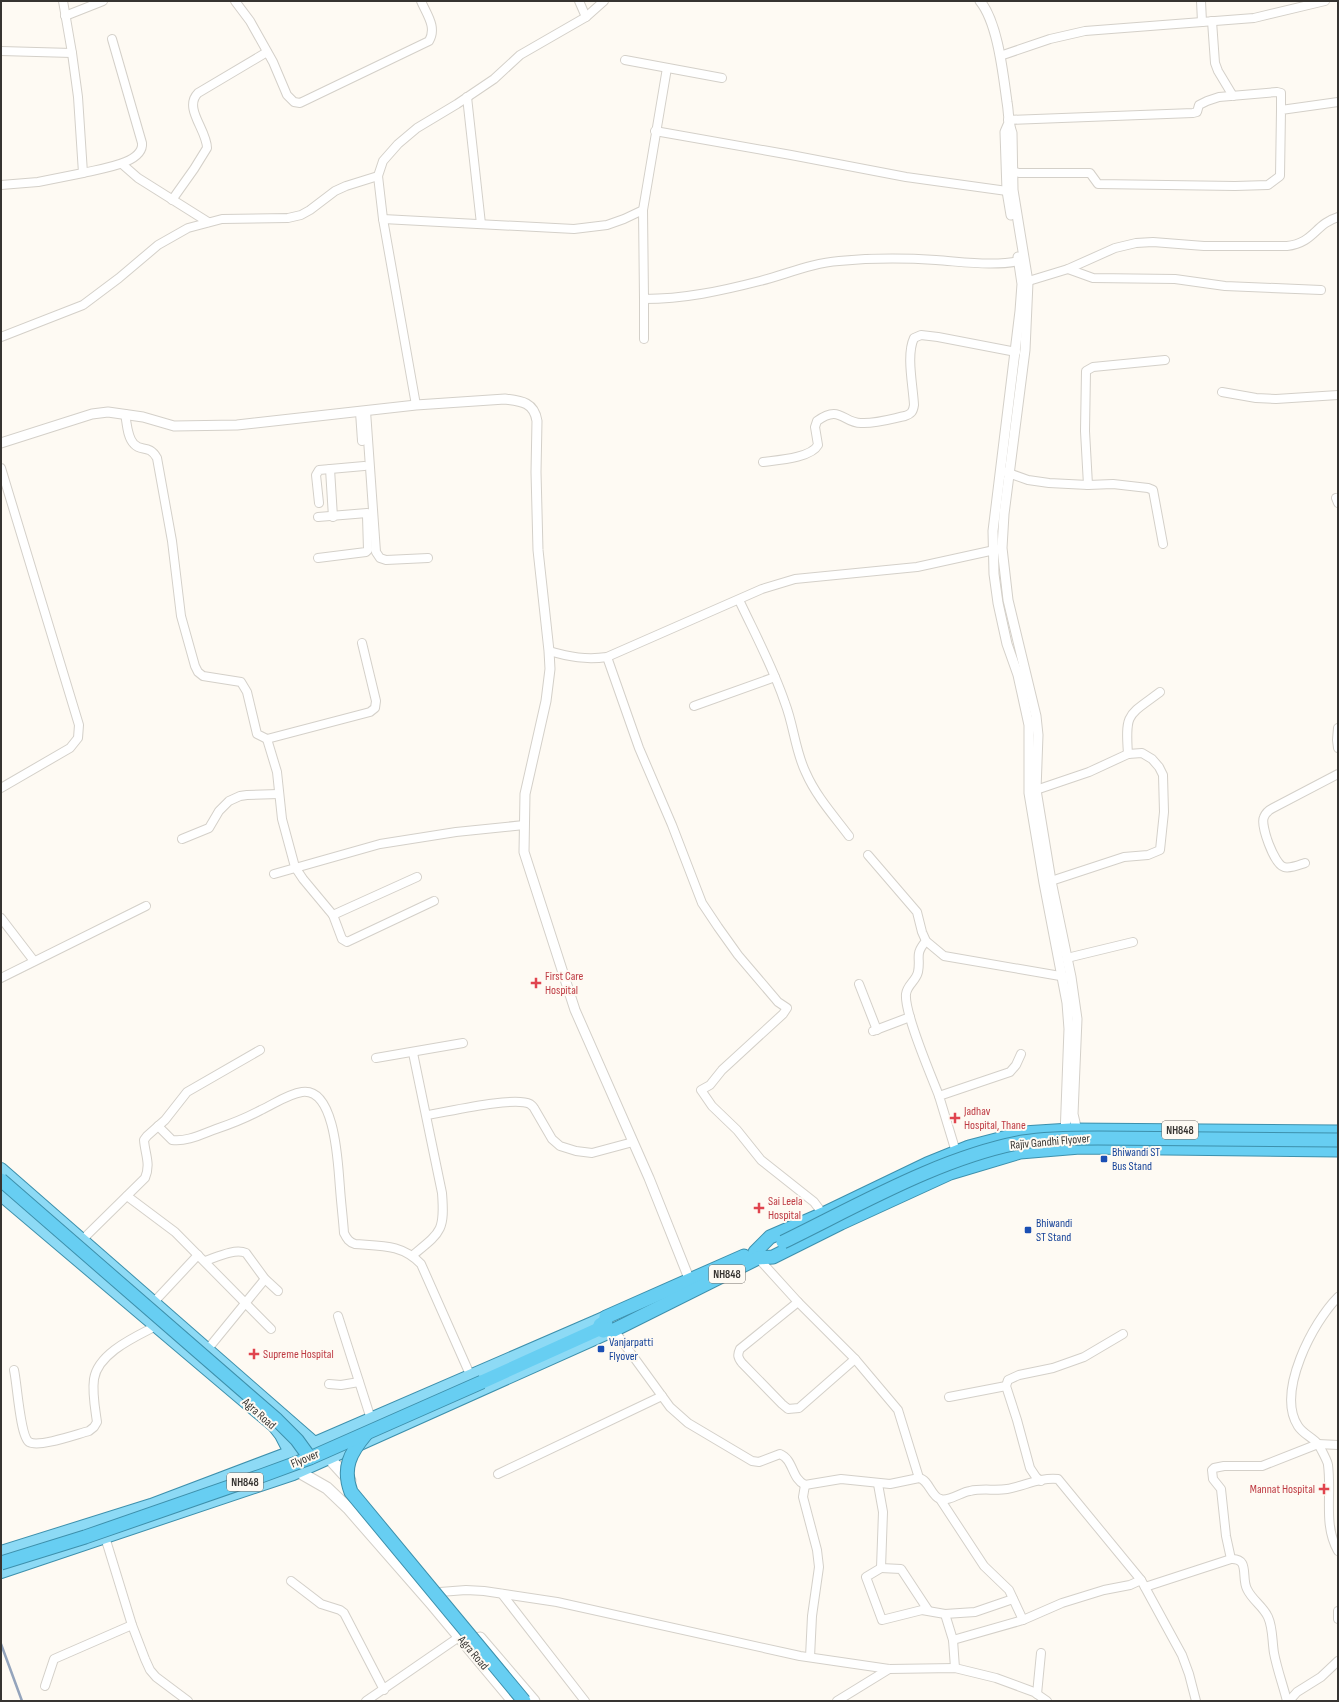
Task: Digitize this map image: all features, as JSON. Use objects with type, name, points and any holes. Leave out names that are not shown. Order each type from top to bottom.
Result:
[{"type":"highway","name":"NH848","points":[[606,1327],[762,1252],[770,1237],[823,1214],[927,1164],[969,1147],[1023,1133],[1071,1130],[1338,1132]]},
{"type":"highway","name":"Rajiv Gandhi Flyover","points":[[762,1252],[772,1244],[783,1242],[934,1169],[992,1149],[1023,1142],[1063,1138],[1338,1140]]},
{"type":"highway","name":"NH848","points":[[762,1252],[773,1257],[950,1173],[1020,1152],[1080,1147],[1338,1150]]},
{"type":"highway","points":[[1,1180],[277,1420],[297,1440],[310,1458]]},
{"type":"highway","name":"Flyover","points":[[1,1563],[92,1534],[310,1458],[606,1327]]},
{"type":"highway","points":[[367,1433],[354,1450],[348,1464],[346,1473],[351,1492],[524,1701]]},
{"type":"main road","name":"Agra Road","points":[[1,1169],[154,1302],[287,1421],[315,1443],[534,1701]]},
{"type":"main road","name":"Agra Road","points":[[1,1195],[274,1426],[291,1452],[299,1472],[327,1488],[348,1508],[431,1603],[513,1701]]},
{"type":"main road","points":[[1,1552],[152,1505],[315,1443],[471,1377],[606,1327]]},
{"type":"main road","points":[[1,1572],[299,1472],[478,1391],[606,1327]]},
{"type":"street","points":[[63,1],[78,97],[83,173]]},
{"type":"street","points":[[65,16],[103,1]]},
{"type":"street","points":[[235,1],[250,21],[267,52],[287,95],[294,102],[305,101],[429,42],[433,34],[432,25],[421,1]]},
{"type":"street","points":[[579,1],[586,17]]},
{"type":"street","points":[[416,405],[383,219],[378,176],[383,161],[412,132],[494,79],[520,55],[586,17],[604,1]]},
{"type":"street","points":[[980,1],[988,12],[1000,56],[1008,123],[1012,133],[1007,192],[1022,261]]},
{"type":"street","points":[[1201,1],[1202,22]]},
{"type":"street","points":[[1000,56],[1050,39],[1085,31],[1254,18],[1325,1]]},
{"type":"street","points":[[1212,21],[1215,63],[1218,71],[1234,96]]},
{"type":"street","points":[[1,184],[38,182],[83,173],[122,164],[139,154],[142,143],[112,39]]},
{"type":"street","points":[[1,51],[72,53]]},
{"type":"street","points":[[172,200],[207,148],[205,135],[194,112],[192,103],[193,98],[198,93],[267,52]]},
{"type":"street","points":[[625,60],[722,78]]},
{"type":"street","points":[[644,339],[643,210],[668,68]]},
{"type":"street","points":[[1008,123],[1193,113],[1197,112],[1199,105],[1219,97],[1277,92],[1281,93],[1280,176],[1268,185],[1098,184],[1090,173],[1010,170]]},
{"type":"street","points":[[467,97],[481,224]]},
{"type":"street","points":[[1281,110],[1338,102]]},
{"type":"street","points":[[656,131],[906,177],[1007,192]]},
{"type":"street","points":[[122,164],[131,173],[208,222]]},
{"type":"street","points":[[1010,170],[1025,283],[1026,350],[1010,474],[997,549],[999,608],[1007,644],[1018,675],[1028,725],[1033,791],[1048,882],[1077,1019],[1074,1120],[1066,1148]]},
{"type":"street","points":[[1,337],[83,305],[119,278],[158,245],[188,228],[208,222],[238,218],[288,218],[301,215],[335,191],[378,176]]},
{"type":"street","points":[[383,219],[574,229],[607,225],[643,210]]},
{"type":"street","points":[[1025,283],[1068,270],[1115,248],[1136,244],[1153,242],[1204,246],[1298,245],[1308,240],[1328,220],[1338,217]]},
{"type":"street","points":[[644,299],[688,297],[761,281],[807,266],[840,260],[907,258],[987,263],[1022,261]]},
{"type":"street","points":[[1068,270],[1093,278],[1175,279],[1225,286],[1321,290]]},
{"type":"street","points":[[1025,283],[993,531],[1036,716],[1038,735],[1033,791]]},
{"type":"street","points":[[763,462],[804,455],[816,449],[818,445],[815,426],[817,421],[826,416],[841,414],[853,422],[865,423],[910,414],[914,410],[911,345],[914,338],[921,335],[1016,352]]},
{"type":"street","points":[[1088,485],[1085,431],[1086,371],[1093,367],[1165,360]]},
{"type":"street","points":[[1222,392],[1256,398],[1276,399],[1338,395]]},
{"type":"street","points":[[1,443],[92,414],[108,412],[143,416],[174,426],[229,425],[416,405],[505,399],[519,400],[530,405],[535,412],[538,550],[550,669],[546,700],[525,794],[524,852],[531,879],[575,1010],[649,1178],[692,1285]]},
{"type":"street","points":[[318,558],[366,552],[368,550],[363,411]]},
{"type":"street","points":[[363,411],[376,552],[380,558],[386,560],[428,558]]},
{"type":"street","points":[[125,414],[128,432],[134,444],[150,450],[157,458],[172,541],[181,616],[195,666],[198,672],[204,676],[241,682],[247,692],[257,734],[267,738],[370,712],[375,708],[376,701],[362,643]]},
{"type":"street","points":[[319,503],[317,472],[319,470],[364,466]]},
{"type":"street","points":[[1,468],[78,725],[78,738],[70,748],[1,788]]},
{"type":"street","points":[[330,469],[333,516]]},
{"type":"street","points":[[1001,470],[1028,480],[1041,482],[1088,485],[1113,484],[1146,487],[1153,490],[1163,544]]},
{"type":"street","points":[[318,518],[367,513]]},
{"type":"street","points":[[549,651],[583,659],[607,657],[762,589],[795,579],[917,567],[997,549]]},
{"type":"street","points":[[739,600],[775,677],[788,710],[799,755],[806,773],[814,788],[849,836]]},
{"type":"street","points":[[999,608],[1009,605]]},
{"type":"street","points":[[607,657],[639,748],[672,825],[702,903],[738,955],[778,1002],[787,1008],[783,1014],[722,1070],[710,1085],[701,1090],[712,1106],[737,1130],[762,1160],[814,1202],[823,1214]]},
{"type":"street","points":[[694,706],[775,677]]},
{"type":"street","points":[[1128,754],[1126,730],[1128,719],[1135,710],[1160,692]]},
{"type":"street","points":[[1338,728],[1338,748]]},
{"type":"street","points":[[267,738],[277,772],[282,819],[295,867],[333,915],[342,939],[347,942],[434,901]]},
{"type":"street","points":[[1033,791],[1089,772],[1128,754],[1142,753],[1152,759],[1159,767],[1163,775],[1164,812],[1160,850],[1148,855],[1124,857],[1089,867],[1048,882]]},
{"type":"street","points":[[1305,863],[1289,868],[1279,864],[1274,856],[1264,828],[1264,817],[1267,812],[1273,808],[1338,774]]},
{"type":"street","points":[[182,839],[210,828],[219,811],[229,801],[235,798],[247,795],[279,794]]},
{"type":"street","points":[[274,874],[380,844],[449,833],[524,825]]},
{"type":"street","points":[[868,855],[917,912],[926,941],[944,956],[1067,977]]},
{"type":"street","points":[[333,915],[417,877]]},
{"type":"street","points":[[1048,882],[1067,958],[1071,1130],[1080,1147]]},
{"type":"street","points":[[1,978],[146,906]]},
{"type":"street","points":[[1,918],[34,961]]},
{"type":"street","points":[[926,941],[919,951],[919,968],[917,976],[906,993],[910,1017],[939,1096],[956,1152]]},
{"type":"street","points":[[1067,958],[1133,942]]},
{"type":"street","points":[[858,984],[875,1030],[910,1017]]},
{"type":"street","points":[[376,1058],[413,1053],[463,1043]]},
{"type":"street","points":[[82,1240],[145,1178],[149,1162],[144,1140],[187,1092],[260,1050]]},
{"type":"street","points":[[413,1053],[442,1193],[444,1215],[439,1232],[413,1255]]},
{"type":"street","points":[[939,1096],[1010,1072],[1016,1065],[1021,1054]]},
{"type":"street","points":[[158,1126],[172,1140],[185,1140],[236,1122],[293,1094],[308,1091],[314,1094],[321,1101],[328,1112],[333,1128],[336,1144],[344,1234],[346,1238],[355,1244],[392,1247],[403,1250],[413,1255],[421,1264],[427,1274],[478,1391]]},
{"type":"street","points":[[427,1115],[487,1104],[523,1103],[530,1104],[534,1108],[552,1139],[560,1146],[576,1151],[592,1153],[633,1142]]},
{"type":"street","points":[[881,1185],[889,1201]]},
{"type":"street","points":[[127,1196],[164,1222],[205,1261],[271,1329]]},
{"type":"street","points":[[205,1261],[242,1251],[250,1257],[265,1279],[278,1291]]},
{"type":"street","points":[[762,1252],[798,1302],[855,1359],[898,1410],[919,1478]]},
{"type":"street","points":[[154,1302],[198,1255]]},
{"type":"street","points":[[207,1350],[265,1279]]},
{"type":"street","points":[[1338,1297],[1323,1314],[1307,1345],[1294,1376],[1290,1399],[1291,1412],[1297,1425],[1306,1435],[1318,1444],[1328,1463],[1330,1532],[1334,1546],[1338,1551]]},
{"type":"street","points":[[798,1302],[740,1349],[738,1354],[738,1359],[782,1404],[788,1409],[799,1408],[855,1359]]},
{"type":"street","points":[[338,1316],[371,1420]]},
{"type":"street","points":[[14,1370],[19,1410],[25,1437],[28,1442],[39,1443],[89,1430],[94,1427],[97,1422],[94,1380],[96,1370],[106,1357],[117,1348],[156,1326]]},
{"type":"street","points":[[606,1327],[676,1414],[688,1423],[752,1461],[759,1462],[780,1454],[785,1456],[789,1460],[800,1483],[805,1485],[841,1479],[853,1479],[878,1484],[890,1484],[919,1478],[924,1480],[940,1499],[984,1566],[1005,1584],[1023,1620]]},
{"type":"street","points":[[1041,1480],[1036,1477],[1030,1468],[1006,1386],[1008,1380],[1012,1377],[1053,1368],[1075,1361],[1123,1334]]},
{"type":"street","points":[[329,1384],[341,1385],[359,1382]]},
{"type":"street","points":[[949,1397],[1006,1386]]},
{"type":"street","points":[[498,1474],[662,1396]]},
{"type":"street","points":[[1230,1559],[1221,1490],[1213,1479],[1212,1470],[1214,1468],[1224,1466],[1262,1466],[1318,1444],[1338,1445]]},
{"type":"street","points":[[940,1499],[949,1498],[970,1491],[1006,1489],[1051,1478],[1058,1479],[1143,1584],[1182,1655],[1196,1701]]},
{"type":"street","points":[[878,1484],[883,1512],[881,1568]]},
{"type":"street","points":[[805,1485],[803,1497],[817,1550],[819,1567],[812,1616],[810,1657]]},
{"type":"street","points":[[105,1537],[132,1625],[150,1670],[160,1680],[188,1701]]},
{"type":"street","points":[[953,1640],[1023,1620],[1062,1603],[1130,1585],[1143,1584],[1230,1559],[1237,1559],[1242,1564],[1248,1590],[1268,1617],[1271,1626],[1275,1659],[1288,1701],[1297,1692],[1321,1677],[1338,1661]]},
{"type":"street","points":[[928,1610],[901,1570],[881,1568],[866,1577],[882,1620],[915,1611],[928,1610],[945,1614],[975,1612],[1013,1599]]},
{"type":"street","points":[[291,1580],[322,1604],[340,1610],[344,1613],[384,1690]]},
{"type":"street","points":[[431,1603],[440,1592],[466,1590],[579,1606],[810,1657],[889,1669],[955,1668],[996,1678],[1037,1694],[1047,1701]]},
{"type":"street","points":[[502,1594],[585,1701]]},
{"type":"street","points":[[1338,1611],[1338,1619]]},
{"type":"street","points":[[945,1614],[953,1640],[955,1668]]},
{"type":"street","points":[[45,1686],[54,1659],[132,1625]]},
{"type":"street","points":[[366,1701],[460,1637]]},
{"type":"street","points":[[1037,1694],[1041,1653]]},
{"type":"street","points":[[837,1701],[889,1669]]},
{"type":"waterway","points":[[1,1644],[22,1701]]},
{"type":"place","name":"First Care Hospital","points":[[536,983]]},
{"type":"place","name":"Jadhav Hospital, Thane","points":[[955,1118]]},
{"type":"place","name":"Bhiwandi ST Bus Stand","points":[[1104,1159]]},
{"type":"place","name":"Sai Leela Hospital","points":[[759,1208]]},
{"type":"place","name":"Bhiwandi ST Stand","points":[[1028,1230]]},
{"type":"place","name":"Vanjarpatti Flyover","points":[[601,1349]]},
{"type":"place","name":"Supreme Hospital","points":[[254,1354]]},
{"type":"place","name":"Mannat Hospital","points":[[1324,1489]]}]
